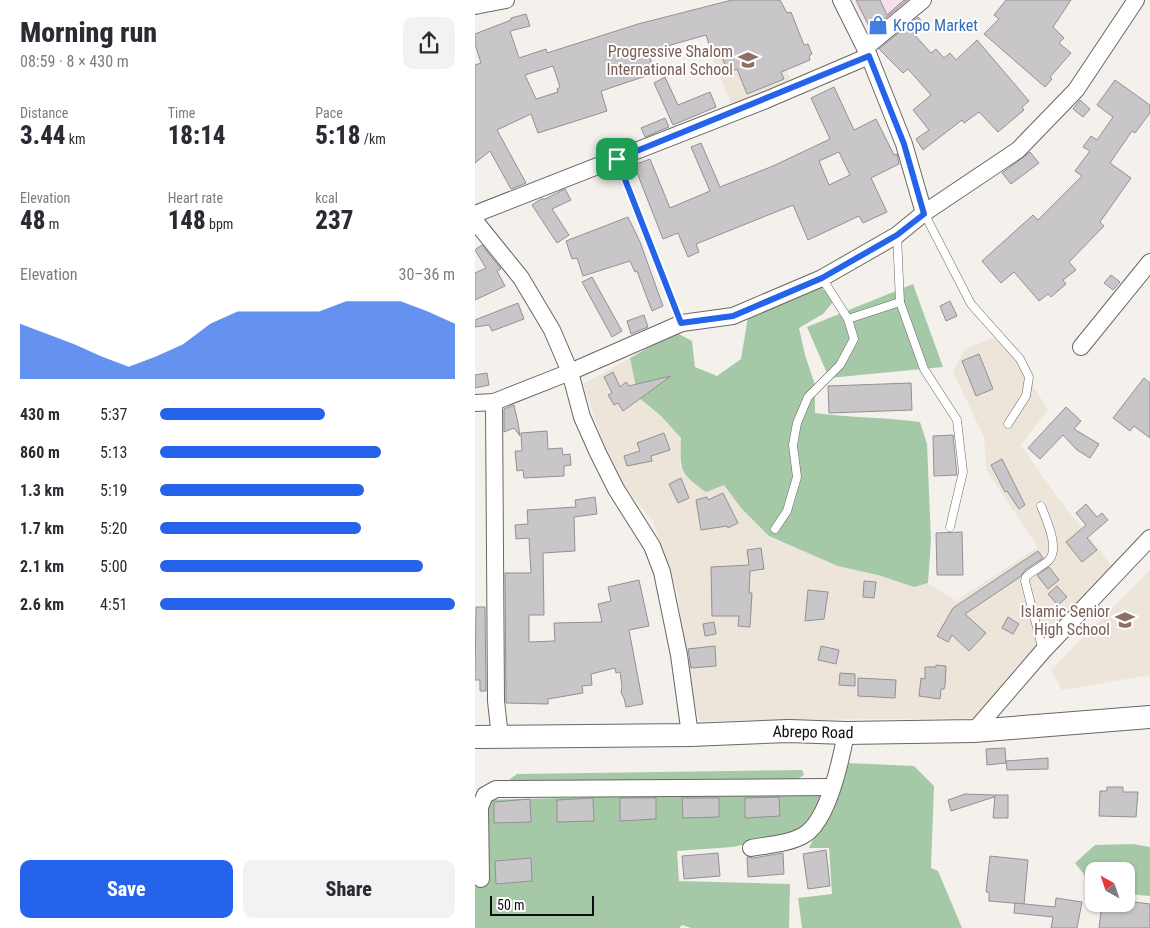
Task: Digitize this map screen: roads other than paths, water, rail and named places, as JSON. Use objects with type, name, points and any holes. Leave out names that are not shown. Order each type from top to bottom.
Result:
[{"type":"main road","name":"Abrepo Road","points":[[475,737],[690,735],[789,731],[846,733],[974,731],[1150,717]]},
{"type":"street","points":[[475,6],[506,0]]},
{"type":"street","points":[[841,0],[867,52],[904,144],[924,214]]},
{"type":"street","points":[[475,214],[617,159],[867,52],[923,0]]},
{"type":"street","points":[[475,403],[494,402],[571,372],[681,323],[733,316],[822,278],[897,235],[924,214],[1017,150],[1076,90],[1136,0]]},
{"type":"street","points":[[475,221],[521,278],[552,330],[571,372],[582,417],[598,453],[616,489],[652,546],[662,572],[679,655],[690,735]]},
{"type":"street","points":[[1081,347],[1150,262]]},
{"type":"street","points":[[494,402],[496,701],[500,737]]},
{"type":"street","points":[[974,731],[1043,650],[1150,538]]},
{"type":"street","points":[[751,848],[803,836],[815,826],[841,763],[846,733]]},
{"type":"street","points":[[481,879],[480,807],[485,795],[496,789],[832,787]]},
{"type":"lane","points":[[924,214],[971,304],[1020,358],[1029,377],[1025,396],[1008,424]]},
{"type":"lane","points":[[897,235],[900,302],[924,369],[957,420],[963,472],[950,526]]},
{"type":"lane","points":[[775,529],[787,511],[797,477],[793,445],[797,424],[808,397],[840,365],[854,339],[848,319],[822,278]]},
{"type":"lane","points":[[848,319],[900,302]]},
{"type":"lane","points":[[1041,506],[1051,530],[1053,553],[1048,561],[1027,577],[1025,581],[1043,650]]},
{"type":"place","name":"Kropo Market","points":[[878,25]]},
{"type":"place","name":"Progressive Shalom International School","points":[[748,60]]},
{"type":"place","name":"Islamic Senior High School","points":[[1125,620]]}]
